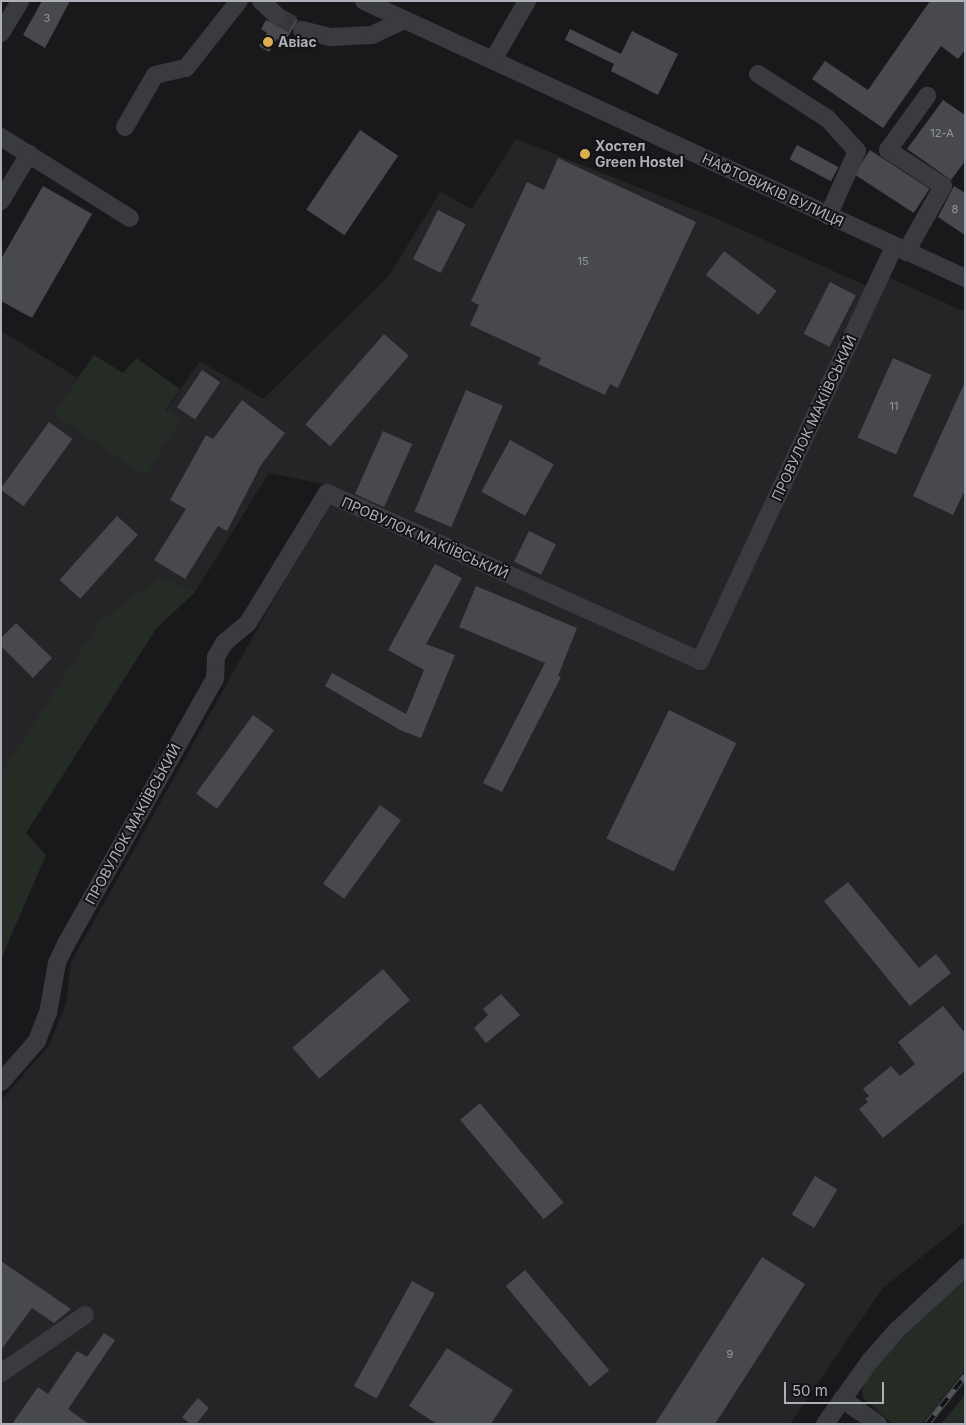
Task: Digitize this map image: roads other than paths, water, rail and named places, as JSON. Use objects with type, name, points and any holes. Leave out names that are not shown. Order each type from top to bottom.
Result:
[{"type":"street","points":[[125,127],[155,75],[186,68],[239,1]]},
{"type":"street","points":[[261,1],[277,16]]},
{"type":"street","points":[[493,60],[527,1]]},
{"type":"street","points":[[1,33],[18,2]]},
{"type":"street","name":"НАФТОВИКІВ ВУЛИЦЯ","points":[[367,2],[965,278]]},
{"type":"street","points":[[302,30],[331,37],[372,35],[404,20]]},
{"type":"street","points":[[758,74],[828,119],[857,151],[828,216]]},
{"type":"street","points":[[900,249],[943,186],[888,150],[927,96]]},
{"type":"street","points":[[1,137],[130,218]]},
{"type":"street","points":[[1,201],[29,154]]},
{"type":"street","name":"ПРОВУЛОК МАКІЇВСЬКИЙ","points":[[1,1082],[37,1041],[48,1013],[56,963],[215,678],[216,656],[224,643],[248,623],[327,493],[700,661],[900,249]]},
{"type":"street","points":[[825,1424],[842,1399],[896,1331],[965,1267]]},
{"type":"street","points":[[1,1373],[85,1315]]},
{"type":"street","points":[[842,1399],[878,1424]]},
{"type":"tunnel","points":[[277,16],[302,30]]},
{"type":"railway","points":[[927,1424],[965,1376]]},
{"type":"place","name":"Авіас","points":[[268,42]]},
{"type":"place","name":"Хостел Green Hostel","points":[[585,154]]}]
